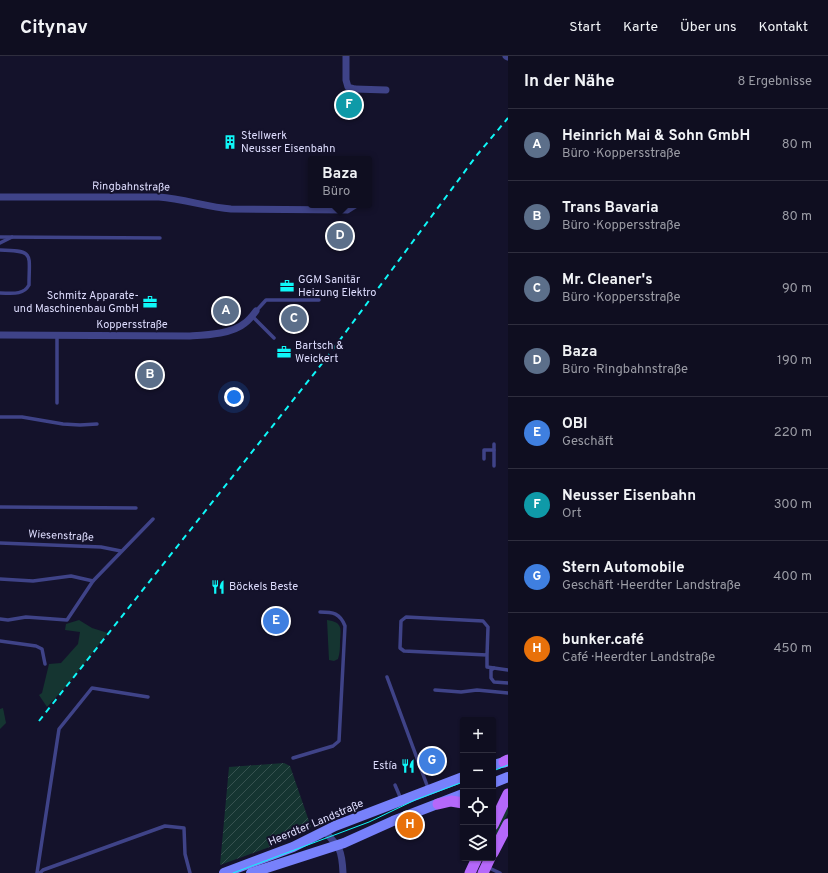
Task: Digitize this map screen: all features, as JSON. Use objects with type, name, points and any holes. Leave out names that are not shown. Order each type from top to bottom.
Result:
[{"type":"main road","points":[[496,782],[508,777]]},
{"type":"main road","name":"Heerdter Landstraße","points":[[224,873],[293,847],[335,826],[428,789],[460,778]]},
{"type":"main road","points":[[251,873],[337,845],[393,821],[460,795]]},
{"type":"main road","points":[[496,809],[506,799]]},
{"type":"main road","points":[[496,819],[506,799]]},
{"type":"main road","points":[[438,804],[451,801],[460,802]]},
{"type":"main road","points":[[496,847],[508,824]]},
{"type":"main road","points":[[470,873],[476,861]]},
{"type":"street","points":[[346,56],[346,80],[348,87],[355,89],[386,90]]},
{"type":"street","name":"Ringbahnstraße","points":[[0,197],[165,197],[231,209],[347,210],[350,208]]},
{"type":"street","name":"Koppersstraße","points":[[0,335],[205,335],[236,328],[245,324],[254,314]]},
{"type":"street","points":[[324,831],[337,845],[342,857],[343,873]]},
{"type":"lane","points":[[0,237],[160,238]]},
{"type":"lane","points":[[0,243],[12,237]]},
{"type":"lane","points":[[0,250],[22,251],[26,253],[29,257],[29,285],[19,293],[0,292]]},
{"type":"lane","points":[[274,338],[254,314],[266,300],[319,300]]},
{"type":"lane","points":[[57,335],[57,403]]},
{"type":"lane","points":[[0,417],[22,417],[63,424],[97,424]]},
{"type":"lane","points":[[494,444],[494,466]]},
{"type":"lane","points":[[484,459],[484,450],[494,450]]},
{"type":"lane","points":[[0,507],[136,508]]},
{"type":"lane","points":[[0,619],[8,620],[26,617],[67,620],[93,581],[153,519]]},
{"type":"lane","name":"Wiesenstraße","points":[[0,542],[101,547],[121,552]]},
{"type":"lane","points":[[0,580],[33,581],[71,576],[93,581]]},
{"type":"lane","points":[[293,758],[333,746],[339,741],[345,626],[343,619],[331,612],[320,612]]},
{"type":"lane","points":[[488,655],[404,651],[400,648],[402,620],[406,617],[483,621],[488,626],[488,655],[487,666],[508,670]]},
{"type":"lane","points":[[0,641],[36,646],[42,650],[45,664]]},
{"type":"lane","points":[[494,668],[491,670],[490,678],[494,682],[508,683]]},
{"type":"lane","points":[[387,677],[428,789]]},
{"type":"lane","points":[[38,873],[59,730],[92,688],[148,697]]},
{"type":"lane","points":[[435,690],[461,692],[477,690],[508,693]]},
{"type":"lane","points":[[396,785],[401,800]]},
{"type":"lane","points":[[38,873],[165,826],[184,828],[185,854],[190,873]]},
{"type":"lane","points":[[486,866],[500,873]]},
{"type":"green space","points":[[79,620],[92,628],[108,633],[69,683],[47,707],[39,695],[42,693],[49,664],[61,663],[78,644],[80,632],[65,630],[66,624]]},
{"type":"green space","points":[[327,620],[336,622],[341,630],[339,655],[338,659],[334,661],[329,660]]},
{"type":"green space","points":[[3,708],[6,723],[0,729],[0,709]]},
{"type":"green space","points":[[284,763],[290,766],[311,827],[275,845],[220,865],[229,767]]},
{"type":"green space","points":[[508,800],[508,813],[496,839],[496,825]]},
{"type":"tram line","points":[[496,770],[508,765]]},
{"type":"tram line","points":[[233,873],[369,822],[415,800],[460,783]]},
{"type":"railway","points":[[39,721],[328,356],[477,155],[508,118]]},
{"type":"place","name":"Neusser Eisenbahn","points":[[349,105]]},
{"type":"place","name":"Stellwerk Neusser Eisenbahn","points":[[230,142]]},
{"type":"place","name":"Baza","points":[[340,236]]},
{"type":"place","name":"GGM Sanitär Heizung Elektro","points":[[287,286]]},
{"type":"place","name":"Schmitz Apparate- und Maschinenbau GmbH","points":[[150,302]]},
{"type":"place","name":"Heinrich Mai & Sohn GmbH","points":[[226,311]]},
{"type":"place","name":"Mr. Cleaner's","points":[[294,319]]},
{"type":"place","name":"Bartsch & Weickert","points":[[284,352]]},
{"type":"place","name":"Trans Bavaria","points":[[150,375]]},
{"type":"place","name":"Böckels Beste","points":[[218,587]]},
{"type":"place","name":"OBI","points":[[276,621]]},
{"type":"place","name":"Stern Automobile","points":[[432,761]]},
{"type":"place","name":"Estía","points":[[408,766]]},
{"type":"place","name":"bunker.café","points":[[410,825]]}]
